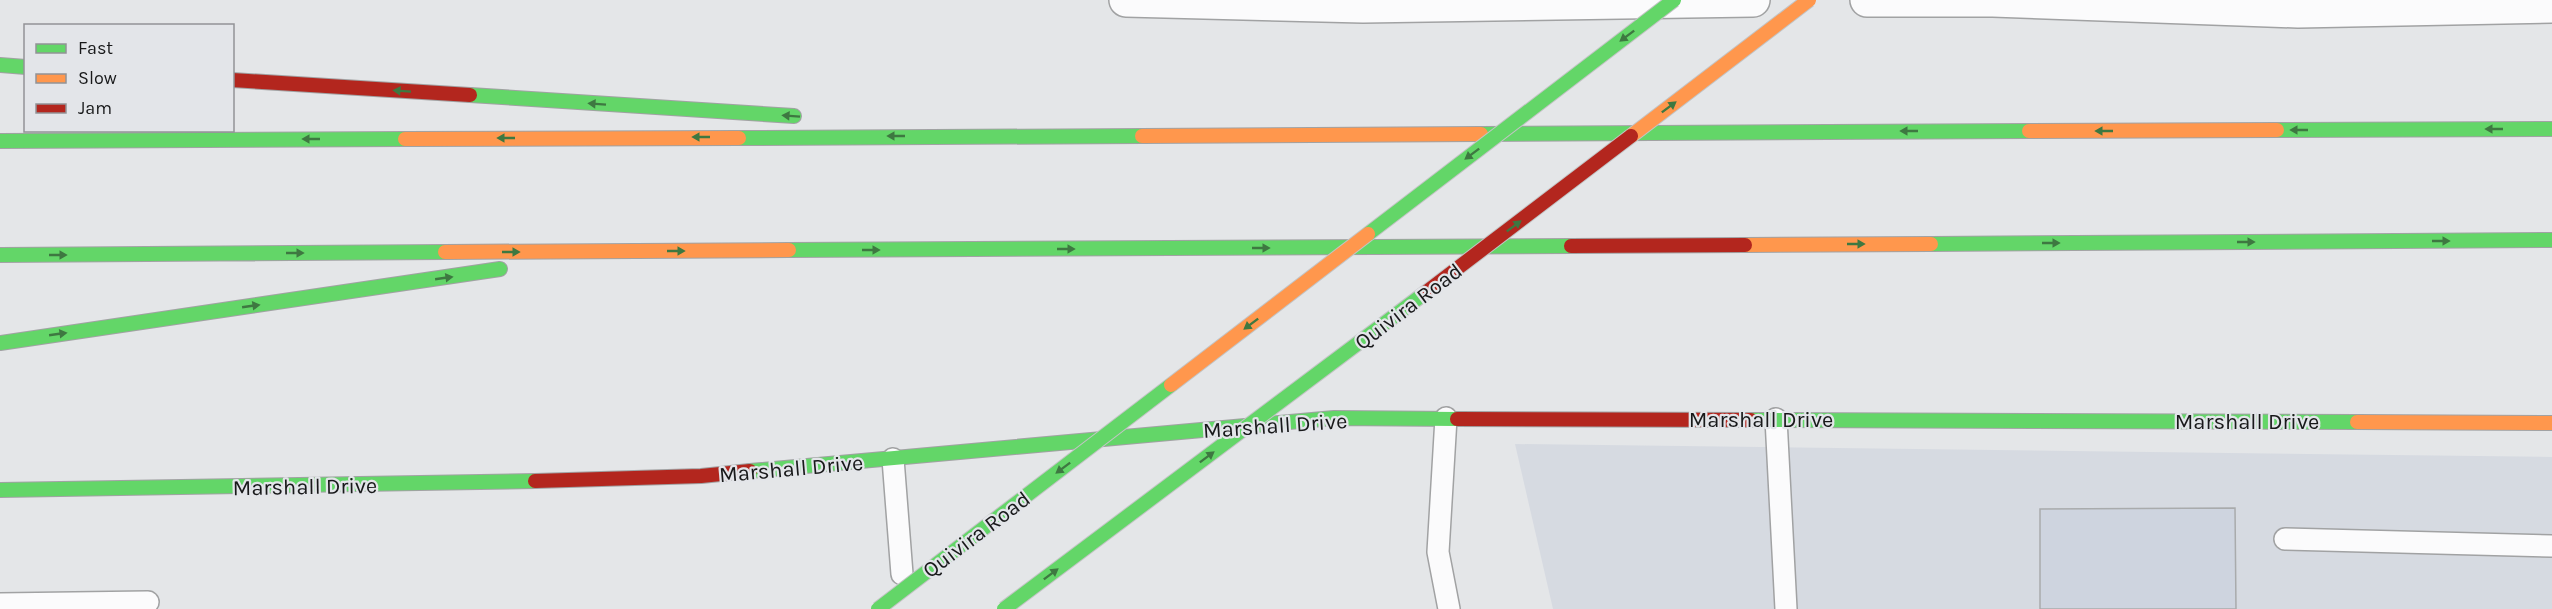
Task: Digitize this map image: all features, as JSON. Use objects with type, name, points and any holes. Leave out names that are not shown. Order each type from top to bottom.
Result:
[{"type":"main road","name":"Quivira Road","points":[[878,609],[1674,0]]},
{"type":"main road","name":"Quivira Road","points":[[1004,609],[1487,246],[1809,0]]},
{"type":"main road","points":[[0,66],[24,67]]},
{"type":"main road","points":[[234,80],[806,117]]},
{"type":"main road","points":[[901,123],[1080,135]]},
{"type":"main road","points":[[0,141],[2552,129]]},
{"type":"main road","points":[[0,255],[2552,240]]},
{"type":"main road","points":[[0,343],[618,252]]},
{"type":"main road","name":"Marshall Drive","points":[[0,490],[507,483],[701,476],[1334,418],[2552,423]]},
{"type":"street","points":[[1126,0],[1363,3],[1752,0]]},
{"type":"street","points":[[1867,0],[1993,0],[2286,11],[2324,5],[2552,6]]},
{"type":"lane","points":[[1446,418],[1438,552],[1449,609]]},
{"type":"lane","points":[[1776,419],[1786,609]]},
{"type":"lane","points":[[893,459],[902,574]]},
{"type":"lane","points":[[2285,538],[2552,546]]},
{"type":"lane","points":[[0,604],[148,602]]},
{"type":"shaded area","points":[[1515,444],[2552,457],[2552,609],[1553,609]]},
{"type":"building","points":[[2235,508],[2236,609],[2040,609],[2040,509]]},
{"type":"traffic: fast","points":[[1368,234],[1674,0]]},
{"type":"traffic: fast","points":[[0,65],[24,67]]},
{"type":"traffic: fast","points":[[470,95],[794,116]]},
{"type":"traffic: fast","points":[[2277,130],[2552,129]]},
{"type":"traffic: fast","points":[[1481,134],[2029,131]]},
{"type":"traffic: fast","points":[[739,138],[1142,136]]},
{"type":"traffic: fast","points":[[0,141],[405,139]]},
{"type":"traffic: fast","points":[[1931,244],[2552,240]]},
{"type":"traffic: fast","points":[[789,250],[1571,246]]},
{"type":"traffic: fast","points":[[0,255],[445,252]]},
{"type":"traffic: fast","points":[[0,343],[500,269]]},
{"type":"traffic: fast","points":[[1004,609],[1425,293]]},
{"type":"traffic: fast","points":[[878,609],[1171,385]]},
{"type":"traffic: fast","points":[[750,471],[1334,418],[1457,419]]},
{"type":"traffic: fast","points":[[1751,420],[2357,422]]},
{"type":"traffic: fast","points":[[0,490],[535,481]]},
{"type":"traffic: slow","points":[[1631,136],[1809,0]]},
{"type":"traffic: slow","points":[[2029,131],[2277,130]]},
{"type":"traffic: slow","points":[[1142,136],[1481,134]]},
{"type":"traffic: slow","points":[[405,139],[739,138]]},
{"type":"traffic: slow","points":[[1171,385],[1368,234]]},
{"type":"traffic: slow","points":[[1745,245],[1931,244]]},
{"type":"traffic: slow","points":[[445,252],[789,250]]},
{"type":"traffic: slow","points":[[2357,422],[2552,423]]},
{"type":"traffic: jam","points":[[234,80],[470,95]]},
{"type":"traffic: jam","points":[[1425,293],[1631,136]]},
{"type":"traffic: jam","points":[[1571,246],[1745,245]]},
{"type":"traffic: jam","points":[[1457,419],[1751,420]]},
{"type":"traffic: jam","points":[[535,481],[701,476],[750,471]]}]
